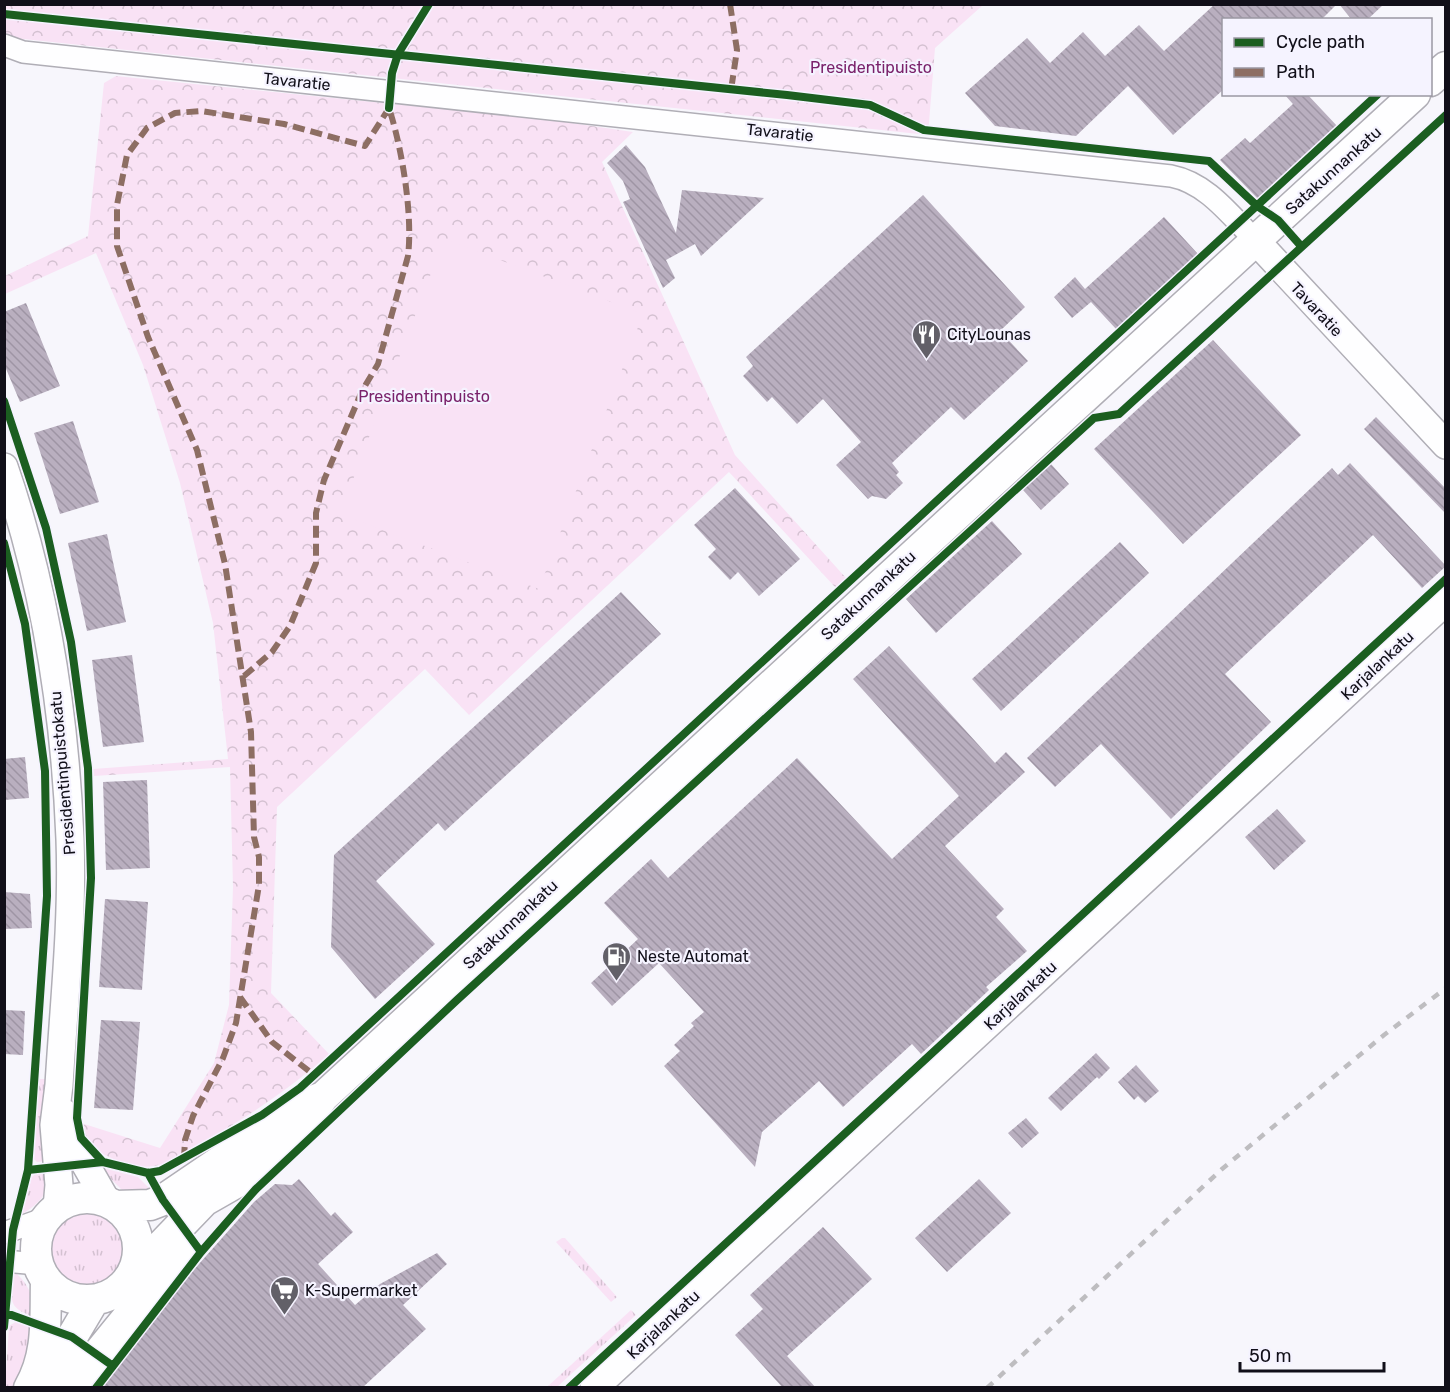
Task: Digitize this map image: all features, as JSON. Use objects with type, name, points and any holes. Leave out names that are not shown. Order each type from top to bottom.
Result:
[{"type":"main road","points":[[1432,80],[1446,67]]},
{"type":"main road","name":"Satakunnankatu","points":[[128,1280],[204,1202],[246,1177],[300,1129],[323,1097],[1413,96]]},
{"type":"main road","name":"Satakunnankatu","points":[[111,1204],[150,1205],[163,1200],[238,1149],[291,1109],[323,1097]]},
{"type":"main road","points":[[70,1388],[152,1286],[246,1177]]},
{"type":"main road","points":[[29,1388],[44,1348],[42,1272],[35,1251],[38,1234],[52,1213],[64,1203],[83,1198],[111,1204],[134,1228],[138,1245],[136,1264],[128,1280],[117,1290],[94,1300],[81,1300],[61,1294],[42,1272]]},
{"type":"main road","points":[[54,1388],[72,1337],[94,1300]]},
{"type":"street","name":"Tavaratie","points":[[4,45],[23,52],[1171,176],[1195,183],[1208,192],[1446,445]]},
{"type":"street","name":"Presidentinpuistokatu","points":[[4,467],[34,570],[51,649],[65,769],[70,840],[69,907],[59,1085],[54,1125],[59,1185],[52,1213]]},
{"type":"street","name":"Karjalankatu","points":[[594,1388],[1446,601]]},
{"type":"street","name":"Presidentinpuistokatu","points":[[59,1085],[65,1125],[111,1204]]},
{"type":"street","points":[[4,1233],[52,1213]]},
{"type":"street","points":[[4,1261],[42,1272]]},
{"type":"green space","name":"Presidentipuisto","points":[[5,4],[983,5],[935,48],[928,135],[5,37]]},
{"type":"green space","name":"Presidentinpuisto","points":[[116,76],[551,120],[633,132],[602,162],[735,455],[846,578],[835,587],[729,472],[469,715],[425,669],[277,807],[271,993],[329,1054],[283,1091],[235,1123],[172,1160],[149,1167],[125,1163],[104,1154],[87,1139],[81,1123],[160,1148],[214,1063],[229,1005],[233,887],[230,767],[94,776],[93,769],[228,759],[213,623],[180,483],[143,365],[96,253],[5,294],[5,276],[88,236],[104,83]]},
{"type":"green space","points":[[444,239],[643,314],[539,589],[340,514]]},
{"type":"green space","points":[[39,1079],[48,1079],[50,1161],[37,1162],[34,1159]]},
{"type":"green space","points":[[99,1167],[138,1177],[155,1194],[124,1192]]},
{"type":"green space","points":[[51,1171],[42,1197],[22,1214],[32,1177],[35,1174]]},
{"type":"green space","points":[[86,1208],[101,1211],[114,1220],[123,1233],[126,1248],[123,1263],[114,1276],[101,1285],[86,1288],[71,1285],[58,1276],[49,1263],[46,1248],[49,1233],[58,1220],[71,1211]]},
{"type":"green space","points":[[565,1238],[617,1297],[611,1302],[556,1242]]},
{"type":"green space","points":[[13,1271],[27,1286],[38,1318],[15,1307],[12,1297]]},
{"type":"green space","points":[[631,1310],[636,1315],[557,1387],[547,1387]]},
{"type":"green space","points":[[17,1321],[40,1329],[16,1387],[5,1388],[9,1326]]},
{"type":"building","points":[[1215,4],[1337,4],[1323,18],[1222,18],[1222,91],[1173,135],[1128,86],[1076,136],[995,126],[965,93],[1027,38],[1050,63],[1083,32],[1105,56],[1139,25],[1164,51]]},
{"type":"building","points":[[1339,4],[1384,4],[1369,18],[1350,18]]},
{"type":"building","points":[[1286,96],[1309,96],[1338,127],[1259,200],[1220,160],[1245,138],[1250,143],[1293,104]]},
{"type":"building","points":[[626,145],[645,167],[676,233],[682,190],[764,198],[701,256],[695,244],[666,260],[675,278],[663,288],[623,202],[630,199],[623,181],[607,163]]},
{"type":"building","points":[[923,195],[1025,307],[1000,331],[1028,361],[964,420],[951,407],[892,463],[899,472],[896,475],[903,483],[886,499],[872,496],[868,499],[836,465],[861,442],[823,399],[797,424],[772,397],[767,402],[743,376],[753,366],[746,357]]},
{"type":"building","points":[[1164,217],[1198,254],[1116,329],[1091,302],[1072,318],[1054,297],[1075,277],[1085,289]]},
{"type":"building","points":[[26,303],[60,386],[20,402],[4,364],[4,312]]},
{"type":"building","points":[[1213,340],[1301,435],[1183,544],[1094,449]]},
{"type":"building","points":[[1376,417],[1446,489],[1446,514],[1364,429]]},
{"type":"building","points":[[73,421],[99,502],[60,514],[34,433]]},
{"type":"building","points":[[1350,463],[1446,566],[1422,588],[1373,535],[1225,674],[1271,722],[1171,819],[1101,744],[1055,787],[1027,758],[1332,468],[1338,475]]},
{"type":"building","points":[[1051,464],[1069,484],[1041,510],[1023,490]]},
{"type":"building","points":[[735,488],[800,559],[759,596],[738,572],[730,580],[708,557],[716,549],[694,525]]},
{"type":"building","points":[[992,521],[1022,554],[936,633],[906,599]]},
{"type":"building","points":[[107,534],[126,622],[87,631],[68,543]]},
{"type":"building","points":[[1120,542],[1149,573],[1001,711],[972,679]]},
{"type":"building","points":[[621,592],[661,634],[445,831],[438,823],[376,881],[435,944],[375,999],[331,947],[334,855]]},
{"type":"building","points":[[889,646],[995,763],[1006,752],[1025,772],[945,846],[1004,909],[996,917],[1027,951],[986,987],[989,990],[921,1054],[912,1044],[843,1107],[819,1081],[762,1132],[755,1167],[664,1066],[680,1051],[674,1045],[694,1026],[691,1023],[704,1012],[659,963],[612,1006],[591,983],[638,939],[604,903],[651,859],[668,878],[797,758],[892,859],[959,796],[853,679]]},
{"type":"building","points":[[132,655],[144,742],[103,747],[92,660]]},
{"type":"building","points":[[25,757],[29,798],[4,800],[4,759]]},
{"type":"building","points":[[147,780],[150,868],[106,870],[103,782]]},
{"type":"building","points":[[1277,809],[1306,841],[1274,870],[1245,837]]},
{"type":"building","points":[[4,892],[30,894],[32,928],[4,929]]},
{"type":"building","points":[[105,899],[148,902],[142,990],[99,987]]},
{"type":"building","points":[[4,1010],[25,1011],[23,1055],[4,1054]]},
{"type":"building","points":[[101,1020],[140,1022],[133,1110],[94,1108]]},
{"type":"building","points":[[1096,1053],[1110,1068],[1099,1079],[1097,1077],[1061,1111],[1048,1098]]},
{"type":"building","points":[[1136,1065],[1159,1091],[1145,1103],[1138,1096],[1134,1100],[1118,1082]]},
{"type":"building","points":[[1026,1118],[1039,1133],[1022,1148],[1008,1133]]},
{"type":"building","points":[[299,1179],[331,1216],[335,1212],[353,1232],[318,1264],[355,1305],[380,1284],[437,1253],[447,1264],[403,1305],[426,1329],[362,1388],[100,1388],[167,1300],[254,1202],[275,1184],[292,1185]]},
{"type":"building","points":[[979,1179],[1011,1213],[947,1272],[915,1238]]},
{"type":"building","points":[[823,1227],[872,1279],[787,1356],[816,1388],[783,1388],[735,1335],[763,1309],[750,1295]]},
{"type":"railway","points":[[987,1388],[1222,1169],[1384,1035],[1446,988]]},
{"type":"marked path","points":[[730,4],[737,50],[731,90]]},
{"type":"marked path","points":[[244,676],[272,652],[290,626],[316,563],[316,513],[324,480],[362,391],[378,364],[408,256],[408,202],[398,142],[389,108]]},
{"type":"marked path","points":[[184,1159],[185,1140],[193,1116],[223,1058],[236,1023],[259,885],[259,857],[254,837],[251,732],[225,564],[197,450],[148,337],[117,246],[117,205],[127,155],[147,128],[175,113],[201,111],[284,124],[365,146],[389,108]]},
{"type":"marked path","points":[[240,997],[272,1042],[314,1075]]},
{"type":"cycle path","points":[[389,108],[392,73],[398,54],[429,4]]},
{"type":"cycle path","points":[[4,14],[870,105],[924,130],[1209,161],[1257,206],[1278,220],[1301,246]]},
{"type":"cycle path","points":[[28,1170],[103,1162],[148,1173],[160,1171],[262,1115],[300,1088],[1376,96]]},
{"type":"cycle path","points":[[96,1388],[201,1252],[256,1189],[457,1000],[1094,418],[1119,414],[1446,115]]},
{"type":"cycle path","points":[[4,401],[46,528],[71,642],[88,768],[91,878],[77,1118],[81,1138],[103,1162]]},
{"type":"cycle path","points":[[4,543],[25,624],[45,771],[47,896],[28,1170],[13,1230],[4,1327]]},
{"type":"cycle path","points":[[569,1388],[1446,579]]},
{"type":"cycle path","points":[[148,1173],[163,1200],[201,1252]]},
{"type":"cycle path","points":[[6,1313],[72,1337],[113,1366]]},
{"type":"place","name":"CityLounas","points":[[926,360]]},
{"type":"place","name":"Neste Automat","points":[[616,982]]},
{"type":"place","name":"K-Supermarket","points":[[284,1316]]}]
